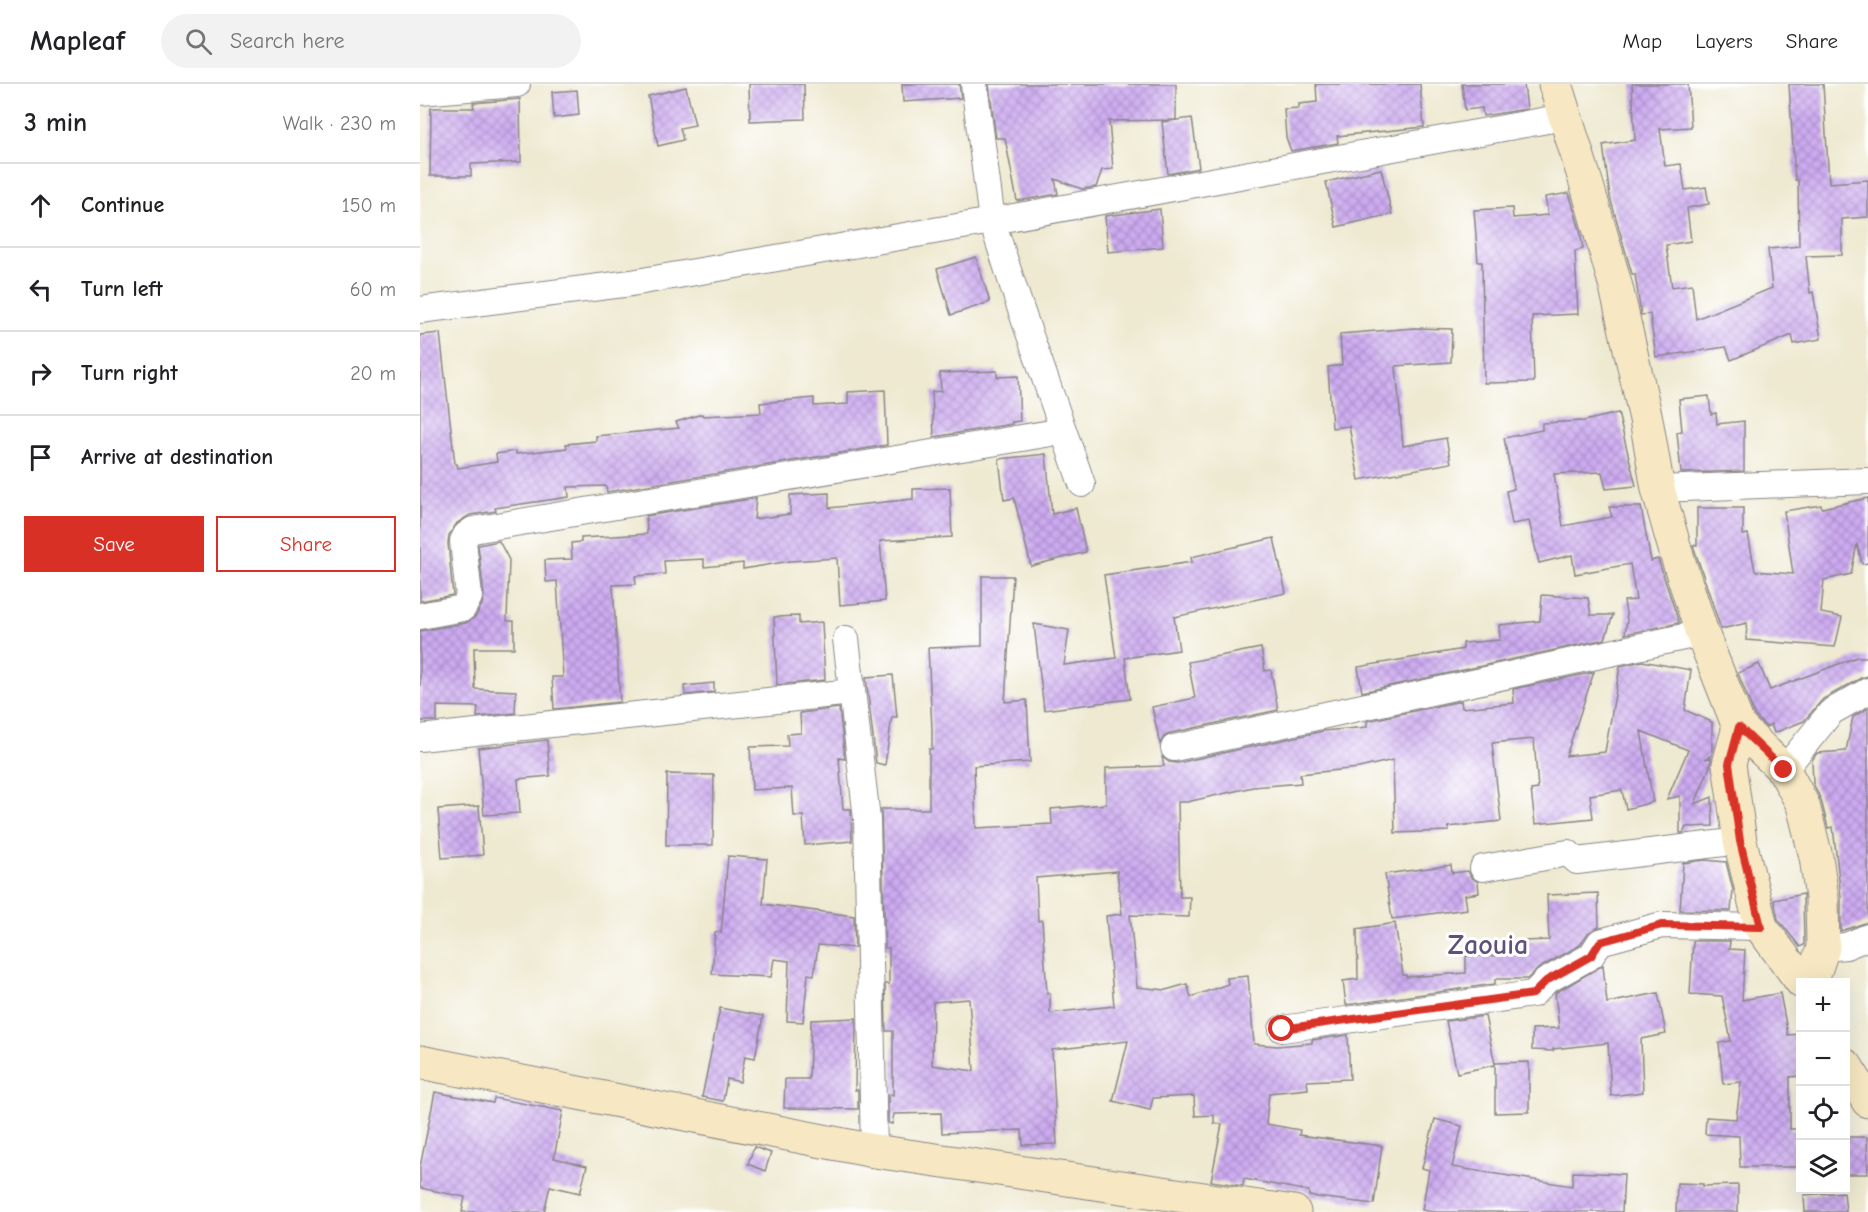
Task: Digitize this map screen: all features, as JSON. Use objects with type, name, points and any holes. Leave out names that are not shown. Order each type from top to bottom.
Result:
[{"type":"street","points":[[420,92],[517,84]]},
{"type":"street","points":[[974,84],[992,221],[1018,304],[1082,484]]},
{"type":"street","points":[[1554,84],[1588,189],[1616,287],[1646,419],[1658,489],[1702,633],[1739,727],[1784,770],[1803,805],[1822,898],[1823,948],[1812,978]]},
{"type":"street","points":[[420,310],[631,283],[992,221],[1564,117]]},
{"type":"street","points":[[420,616],[463,608],[469,597],[463,541],[466,535],[473,530],[1063,431]]},
{"type":"street","points":[[1658,489],[1868,481]]},
{"type":"street","points":[[1174,748],[1702,633]]},
{"type":"street","points":[[846,639],[867,819],[874,1151]]},
{"type":"street","points":[[1784,770],[1831,712],[1868,691]]},
{"type":"street","points":[[420,738],[852,692]]},
{"type":"street","points":[[1739,727],[1729,764],[1740,841],[1761,927],[1799,978]]},
{"type":"street","points":[[1484,868],[1568,854],[1577,861],[1740,841]]},
{"type":"street","points":[[1282,1029],[1533,994],[1546,981],[1591,956],[1600,942],[1662,925],[1761,927]]},
{"type":"street","points":[[1823,948],[1846,946],[1868,936]]},
{"type":"street","points":[[420,1062],[874,1151],[1294,1212]]},
{"type":"street","points":[[1850,1074],[1868,1101]]},
{"type":"building","points":[[749,84],[804,84],[805,119],[750,121]]},
{"type":"building","points":[[902,84],[959,84],[961,98],[903,102]]},
{"type":"building","points":[[989,84],[1176,84],[1176,120],[1109,121],[1113,169],[1102,170],[1096,187],[1082,189],[1055,179],[1058,194],[1017,201],[1005,138],[996,138]]},
{"type":"building","points":[[1316,84],[1420,84],[1424,127],[1337,136],[1338,143],[1291,151],[1286,137],[1284,109],[1299,108],[1299,104],[1317,102]]},
{"type":"building","points":[[1462,84],[1524,84],[1527,109],[1483,116],[1482,108],[1465,110]]},
{"type":"building","points":[[1632,84],[1688,84],[1691,127],[1660,129],[1665,166],[1681,164],[1685,190],[1706,187],[1709,204],[1687,208],[1691,241],[1666,245],[1672,287],[1692,284],[1696,319],[1772,288],[1768,249],[1799,246],[1798,180],[1795,180],[1789,84],[1823,84],[1829,183],[1868,180],[1868,217],[1842,219],[1842,255],[1806,256],[1810,293],[1813,292],[1821,339],[1794,344],[1792,335],[1731,360],[1726,347],[1656,357],[1650,314],[1641,315],[1635,274],[1632,274],[1610,197],[1603,145],[1635,140]]},
{"type":"building","points":[[686,87],[695,125],[680,128],[683,140],[658,146],[648,96]]},
{"type":"building","points":[[577,90],[579,115],[554,118],[552,92]]},
{"type":"building","points":[[520,99],[521,162],[471,164],[471,176],[430,176],[431,108],[474,108],[473,103]]},
{"type":"building","points":[[1192,118],[1199,168],[1168,174],[1162,122]]},
{"type":"building","points":[[1381,169],[1392,214],[1336,227],[1326,182]]},
{"type":"building","points":[[1569,193],[1583,249],[1575,251],[1578,314],[1532,316],[1534,382],[1484,383],[1482,262],[1478,262],[1474,210],[1512,208],[1513,218],[1548,215],[1545,197]]},
{"type":"building","points":[[1160,209],[1163,247],[1108,252],[1105,216]]},
{"type":"building","points":[[976,257],[990,302],[951,315],[937,269]]},
{"type":"building","points":[[1414,328],[1452,329],[1451,362],[1396,366],[1403,446],[1446,438],[1451,463],[1359,480],[1349,426],[1332,428],[1328,367],[1342,365],[1340,334]]},
{"type":"building","points":[[440,333],[455,464],[458,468],[497,462],[496,454],[567,448],[566,444],[596,441],[596,436],[679,428],[676,422],[702,414],[703,416],[761,413],[760,403],[814,398],[814,406],[848,404],[848,392],[885,390],[887,445],[607,492],[606,486],[568,487],[569,497],[495,508],[496,511],[470,515],[457,523],[449,535],[453,595],[420,601],[420,335]]},
{"type":"building","points":[[997,371],[997,377],[1018,376],[1020,421],[934,437],[932,392],[941,391],[940,373]]},
{"type":"building","points":[[1709,396],[1711,414],[1716,413],[1717,424],[1744,421],[1744,471],[1681,473],[1677,432],[1682,431],[1679,399]]},
{"type":"building","points":[[1618,413],[1636,486],[1606,489],[1602,472],[1554,474],[1563,526],[1612,517],[1609,507],[1641,507],[1651,561],[1658,559],[1679,623],[1625,634],[1627,620],[1624,601],[1636,600],[1630,564],[1575,574],[1572,555],[1539,563],[1529,521],[1512,524],[1506,491],[1514,489],[1504,438],[1542,430],[1542,423],[1584,421]]},
{"type":"building","points":[[1046,454],[1052,514],[1076,508],[1086,552],[1031,566],[1014,498],[1004,500],[999,459]]},
{"type":"building","points":[[950,488],[952,537],[880,541],[885,601],[840,605],[837,558],[790,561],[743,569],[743,563],[704,567],[704,559],[664,561],[665,574],[635,576],[636,584],[613,585],[620,702],[554,709],[552,677],[563,677],[557,581],[546,582],[545,560],[572,559],[571,543],[581,542],[581,538],[647,534],[646,516],[756,498],[754,519],[790,514],[790,495],[829,493],[829,508],[913,499],[913,489]]},
{"type":"building","points":[[1868,498],[1868,563],[1862,564],[1857,544],[1851,574],[1824,580],[1821,613],[1842,617],[1835,647],[1746,640],[1747,623],[1721,629],[1693,545],[1697,545],[1697,508],[1743,508],[1743,535],[1748,534],[1755,571],[1793,574],[1784,511],[1821,505],[1822,508]]},
{"type":"building","points":[[1274,538],[1286,593],[1174,617],[1179,650],[1125,658],[1130,699],[1044,710],[1034,624],[1069,630],[1064,665],[1116,658],[1104,575],[1192,562],[1191,557]]},
{"type":"building","points":[[499,541],[509,560],[507,621],[514,621],[514,648],[474,648],[475,689],[516,691],[515,713],[477,717],[478,707],[437,706],[437,721],[420,721],[420,631],[466,623],[476,616],[484,595],[478,545]]},
{"type":"building","points":[[982,576],[1013,576],[1005,702],[1027,700],[1030,762],[974,766],[976,828],[1052,824],[1051,809],[1106,804],[1106,768],[1164,766],[1162,757],[1169,762],[1177,763],[1323,731],[1367,727],[1367,721],[1461,701],[1462,708],[1514,703],[1513,689],[1594,672],[1566,756],[1605,752],[1620,666],[1642,661],[1691,670],[1685,710],[1712,722],[1712,755],[1705,759],[1711,758],[1710,766],[1695,804],[1712,797],[1713,826],[1686,827],[1683,833],[1680,833],[1680,796],[1667,799],[1688,750],[1641,731],[1653,802],[1626,809],[1622,790],[1590,795],[1593,818],[1535,824],[1531,790],[1538,789],[1534,739],[1492,743],[1501,821],[1448,827],[1449,831],[1395,833],[1393,760],[1359,768],[1300,774],[1301,783],[1253,787],[1178,802],[1180,897],[1190,897],[1189,917],[1130,915],[1137,987],[1166,990],[1187,984],[1191,997],[1228,984],[1227,978],[1248,976],[1254,1044],[1277,1046],[1312,1043],[1312,1040],[1348,1035],[1350,1079],[1307,1081],[1308,1089],[1269,1093],[1266,1124],[1300,1130],[1299,1135],[1382,1146],[1374,1204],[1309,1196],[1309,1191],[1244,1179],[1243,1186],[1211,1181],[1222,1124],[1214,1123],[1214,1115],[1195,1116],[1194,1096],[1153,1098],[1150,1110],[1113,1101],[1128,1041],[1052,1050],[1057,1144],[1023,1145],[1022,1130],[942,1133],[941,1113],[894,1114],[892,1124],[888,1123],[888,1094],[893,1095],[893,1031],[886,1031],[885,984],[889,984],[889,948],[885,948],[881,809],[929,809],[929,749],[932,749],[932,729],[928,648],[982,646]],"holes":[[[1117,871],[1122,914],[1106,916],[1114,1006],[1050,1013],[1042,920],[1038,921],[1036,878]],[[969,999],[974,1071],[932,1065],[933,1002]]]},
{"type":"building","points":[[1542,595],[1588,598],[1591,615],[1613,615],[1605,639],[1362,692],[1358,667],[1463,649],[1463,643],[1500,640],[1499,625],[1540,621]]},
{"type":"building","points":[[799,616],[799,624],[822,622],[825,680],[777,685],[774,617]]},
{"type":"building","points":[[1261,648],[1265,671],[1271,670],[1278,710],[1171,733],[1164,737],[1160,744],[1152,707],[1195,698],[1188,662]]},
{"type":"building","points":[[1857,657],[1868,657],[1868,676],[1823,699],[1804,721],[1774,733],[1771,724],[1766,727],[1755,716],[1738,673],[1759,664],[1770,690]]},
{"type":"building","points":[[893,675],[897,717],[892,717],[885,765],[876,763],[866,677]]},
{"type":"building","points":[[714,683],[714,692],[685,695],[684,686]]},
{"type":"building","points":[[839,708],[845,759],[839,758],[843,809],[851,809],[852,841],[805,845],[803,816],[794,816],[792,788],[752,790],[750,747],[788,746],[787,734],[801,733],[800,713]]},
{"type":"building","points":[[1868,708],[1868,922],[1841,931],[1841,897],[1833,827],[1828,828],[1821,800],[1813,783],[1812,760],[1817,753],[1846,751],[1853,717]]},
{"type":"building","points":[[547,740],[550,776],[518,779],[520,813],[484,815],[478,748]]},
{"type":"building","points":[[667,774],[714,775],[713,845],[666,845]]},
{"type":"building","points":[[479,806],[483,855],[442,858],[438,809]]},
{"type":"building","points":[[728,856],[767,859],[763,904],[854,916],[855,948],[818,945],[814,975],[808,974],[803,1022],[787,1021],[789,961],[774,959],[771,977],[712,974],[715,932],[721,933]]},
{"type":"building","points":[[1705,860],[1726,862],[1733,890],[1731,911],[1680,910],[1683,863]]},
{"type":"building","points":[[1451,865],[1452,873],[1468,871],[1471,877],[1478,882],[1479,893],[1465,895],[1467,909],[1392,919],[1385,874]]},
{"type":"building","points":[[1598,893],[1599,927],[1588,933],[1580,945],[1539,968],[1527,979],[1495,979],[1495,984],[1346,1005],[1343,981],[1358,979],[1357,929],[1395,923],[1403,975],[1406,977],[1466,973],[1466,956],[1495,956],[1494,942],[1549,940],[1547,895]]},
{"type":"building","points":[[1803,894],[1804,945],[1800,947],[1778,919],[1774,900]]},
{"type":"building","points":[[1693,941],[1730,941],[1729,949],[1745,950],[1742,1000],[1780,993],[1788,1035],[1796,1034],[1796,1076],[1790,1077],[1790,1129],[1796,1129],[1796,1167],[1740,1167],[1739,1136],[1705,1134],[1706,1117],[1736,1119],[1741,1082],[1723,1084],[1719,1043],[1731,1041],[1722,996],[1690,994]]},
{"type":"building","points":[[1603,965],[1607,1003],[1658,993],[1666,1034],[1641,1039],[1643,1092],[1611,1096],[1608,1043],[1553,1049],[1553,1051],[1532,1050],[1532,1029],[1559,1028],[1555,993]]},
{"type":"building","points":[[720,1008],[763,1016],[755,1058],[745,1056],[740,1082],[727,1079],[723,1101],[702,1097]]},
{"type":"building","points":[[1485,1016],[1495,1064],[1529,1062],[1529,1112],[1495,1113],[1495,1065],[1457,1073],[1446,1021]]},
{"type":"building","points":[[856,1018],[855,1090],[858,1090],[858,1109],[784,1108],[785,1079],[809,1079],[811,1020]]},
{"type":"building","points":[[435,1092],[493,1103],[494,1098],[563,1111],[554,1158],[587,1166],[580,1193],[550,1186],[544,1212],[462,1212],[465,1197],[420,1188],[420,1167]]},
{"type":"building","points":[[1435,1119],[1462,1126],[1452,1167],[1572,1186],[1573,1172],[1624,1174],[1622,1212],[1432,1212],[1422,1210],[1429,1170],[1422,1168]]},
{"type":"building","points":[[1850,1137],[1867,1137],[1868,1174],[1850,1174]]},
{"type":"building","points":[[754,1147],[771,1153],[765,1171],[748,1164]]},
{"type":"building","points":[[1677,1183],[1703,1184],[1703,1186],[1738,1185],[1738,1212],[1676,1212]]},
{"type":"building","points":[[1844,1194],[1846,1212],[1805,1212],[1804,1195]]},
{"type":"district","name":"Zaouia","points":[[1488,944]]},
{"type":"route","points":[[1282,1029],[1533,994],[1546,981],[1591,956],[1600,942],[1662,925],[1761,927],[1740,841],[1729,764],[1739,727],[1784,770]]}]
